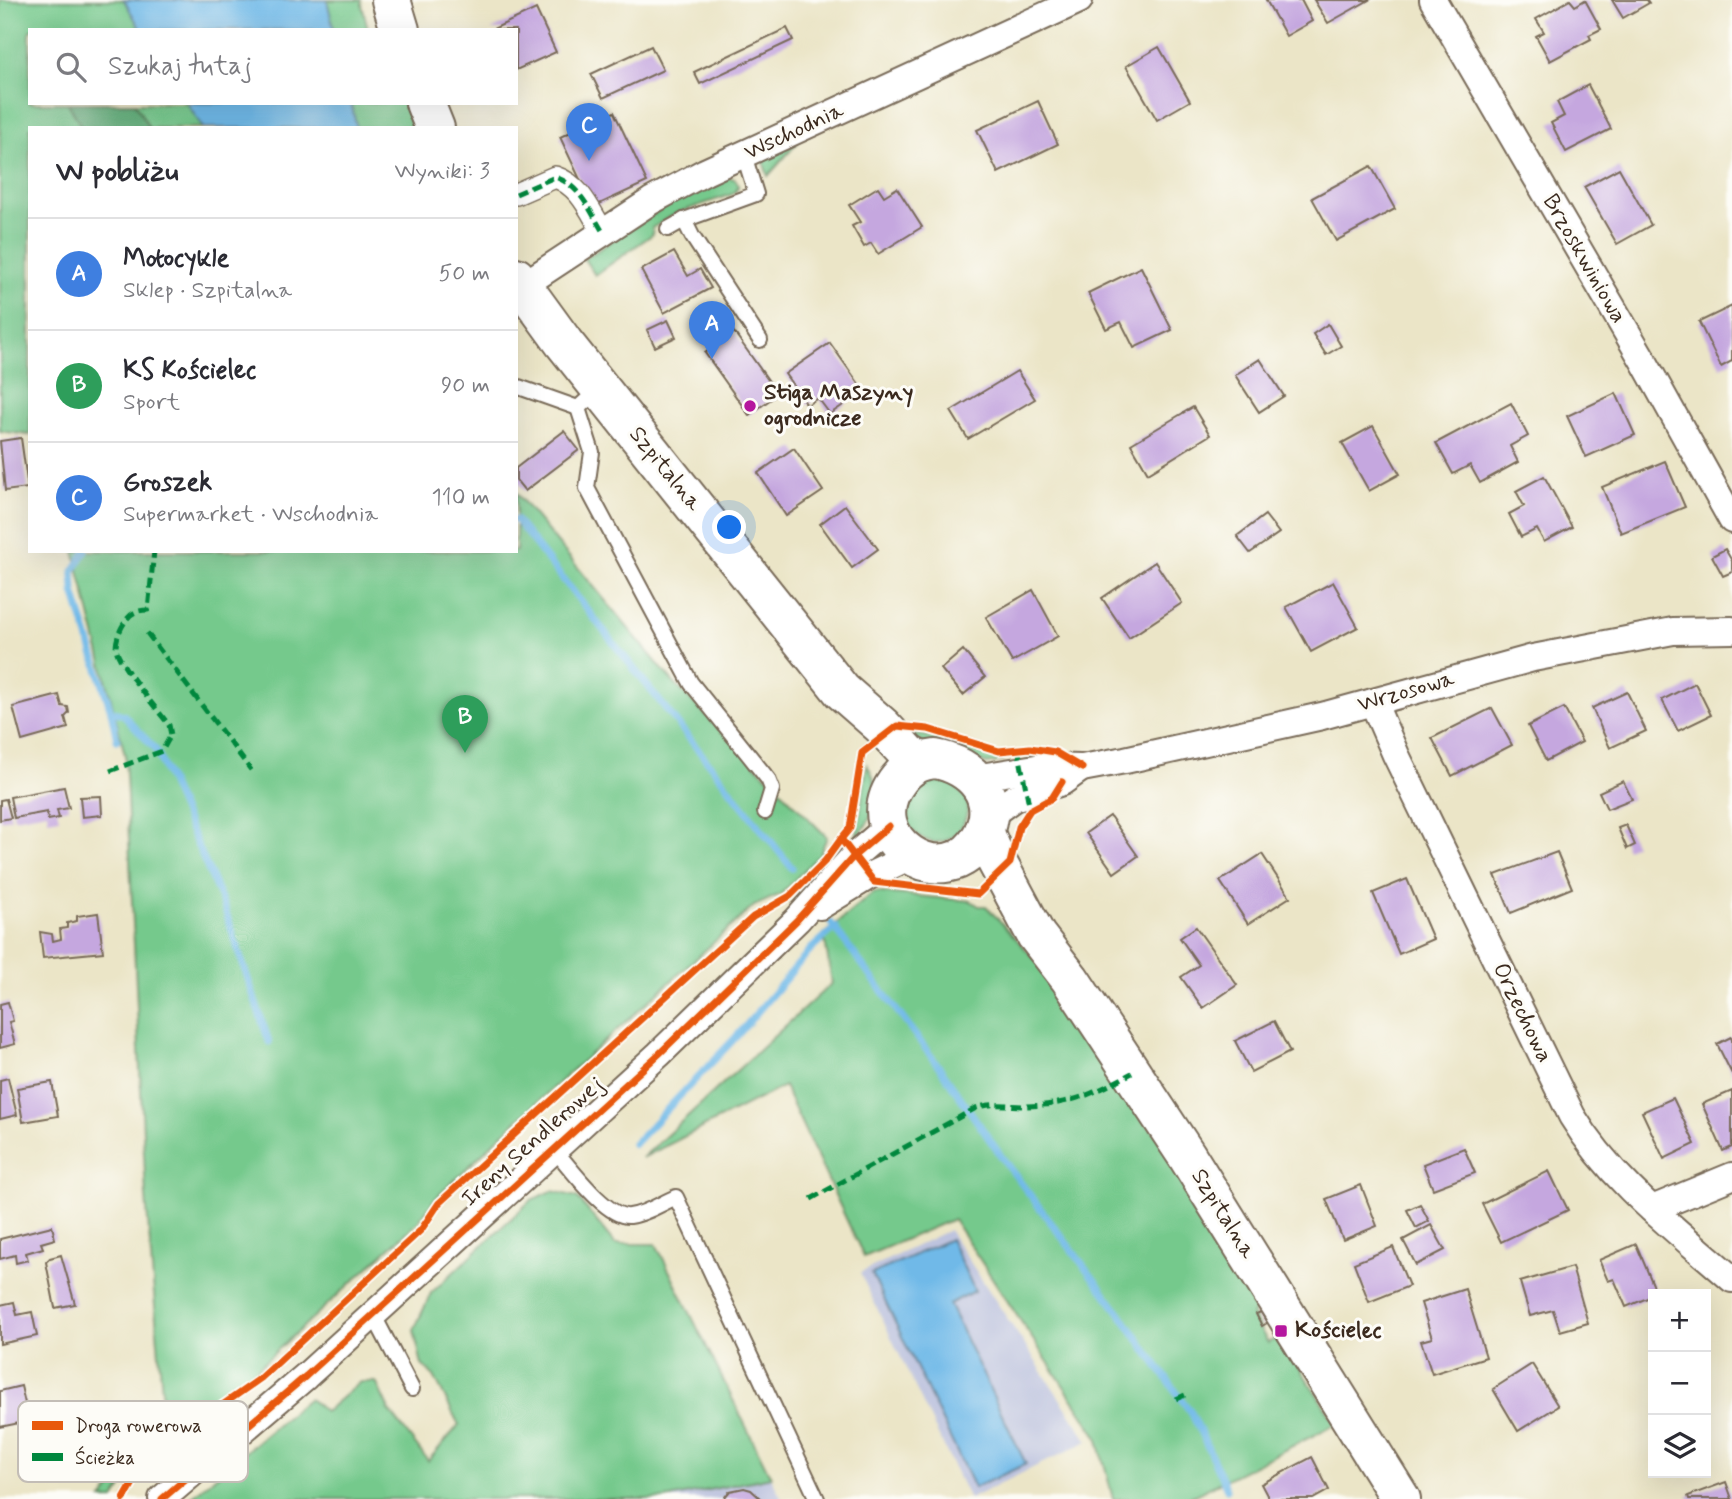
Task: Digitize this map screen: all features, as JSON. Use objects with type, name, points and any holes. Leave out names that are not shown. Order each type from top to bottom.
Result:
[{"type":"main road","points":[[391,0],[399,28]]},
{"type":"main road","points":[[426,105],[434,126]]},
{"type":"main road","name":"Szpitalna","points":[[519,282],[589,398],[842,691],[882,726],[908,754],[920,761]]},
{"type":"main road","name":"Szpitalna","points":[[842,691],[857,732],[886,775],[897,823]]},
{"type":"main road","points":[[935,759],[949,761],[974,778],[986,792],[989,804],[978,835],[936,863],[897,823],[906,770],[920,761],[935,759]]},
{"type":"main road","name":"Szpitalna","points":[[978,835],[996,860],[1036,934],[1070,979],[1187,1156],[1401,1499]]},
{"type":"street","name":"Wschodnia","points":[[519,282],[651,201],[744,155],[1079,0]]},
{"type":"street","name":"Brzoskwiniowa","points":[[1433,0],[1643,360],[1732,520]]},
{"type":"street","points":[[518,193],[555,177],[567,181],[575,187],[603,232]]},
{"type":"street","name":"Wrzosowa","points":[[974,778],[1042,767],[1082,768],[1200,745],[1534,658],[1673,631],[1732,629]]},
{"type":"street","name":"Orzechowa","points":[[1373,702],[1396,755],[1587,1142],[1609,1169],[1732,1279]]},
{"type":"street","name":"Wrzosowa","points":[[978,835],[1014,798],[1062,782],[1082,768]]},
{"type":"street","points":[[797,920],[854,856],[897,823]]},
{"type":"street","points":[[797,920],[869,876],[897,823]]},
{"type":"street","name":"Ireny Sendlerowej","points":[[248,1426],[306,1377],[659,1054],[797,920]]},
{"type":"street","points":[[1652,1209],[1732,1176]]},
{"type":"street","name":"Ireny Sendlerowej","points":[[162,1499],[182,1482]]},
{"type":"lane","points":[[668,229],[684,220],[755,194],[744,155]]},
{"type":"lane","points":[[684,220],[760,340]]},
{"type":"lane","points":[[518,386],[589,398],[592,452],[587,488],[691,683],[768,779],[772,789],[765,812]]},
{"type":"lane","points":[[553,1149],[606,1207],[619,1215],[634,1216],[676,1197],[817,1499]]},
{"type":"lane","points":[[373,1314],[412,1389]]},
{"type":"shaded area","points":[[949,1230],[1088,1441],[969,1499],[860,1273]]},
{"type":"shaded area","points":[[771,1477],[782,1499],[665,1499]]},
{"type":"green space","points":[[0,0],[361,0],[368,28],[28,28],[28,105],[405,105],[411,126],[28,126],[28,435],[0,431]]},
{"type":"green space","points":[[69,105],[136,105],[148,126],[81,126]]},
{"type":"green space","points":[[798,142],[768,176],[764,164],[767,157]]},
{"type":"green space","points":[[725,177],[735,179],[738,183],[733,194],[677,213],[652,228],[653,234],[595,275],[584,259],[676,200]]},
{"type":"green space","points":[[518,495],[672,681],[827,837],[820,854],[781,894],[754,906],[514,1123],[434,1200],[418,1222],[248,1377],[215,1401],[163,1401],[146,1197],[125,755],[74,553],[518,553]]},
{"type":"green space","points":[[907,735],[923,735],[1004,761],[987,764],[927,745]]},
{"type":"green space","points":[[867,765],[875,783],[874,803],[868,822],[856,839]]},
{"type":"green space","points":[[925,777],[947,777],[968,800],[967,812],[959,831],[943,841],[924,839],[905,822],[903,801]]},
{"type":"green space","points":[[874,892],[971,901],[979,906],[986,906],[1057,983],[1091,1036],[1129,1105],[1156,1134],[1262,1307],[1252,1314],[1268,1343],[1279,1336],[1336,1424],[1187,1499],[1113,1499],[1097,1436],[953,1219],[864,1257],[784,1086],[642,1158],[832,983],[824,934]]},
{"type":"green space","points":[[552,1191],[577,1197],[615,1244],[656,1244],[771,1477],[665,1499],[189,1499],[209,1482],[248,1482],[248,1449],[309,1398],[325,1412],[360,1382],[376,1382],[389,1410],[428,1461],[459,1425],[434,1376],[422,1365],[414,1330],[431,1293],[531,1200]]},
{"type":"green space","points":[[117,1482],[126,1482],[114,1499],[102,1499]]},
{"type":"water","points":[[124,0],[327,0],[334,28],[140,28]]},
{"type":"water","points":[[188,105],[351,105],[357,126],[202,126]]},
{"type":"water","points":[[950,1239],[975,1291],[949,1304],[1026,1464],[974,1488],[872,1274]]},
{"type":"building","points":[[1266,0],[1301,0],[1312,21],[1286,36]]},
{"type":"building","points":[[1314,0],[1369,0],[1328,23]]},
{"type":"building","points":[[1570,0],[1575,6],[1585,0],[1601,29],[1589,35],[1591,39],[1550,61],[1536,36],[1544,32],[1536,19]]},
{"type":"building","points":[[1612,0],[1647,0],[1649,3],[1623,18]]},
{"type":"building","points":[[536,9],[556,52],[518,69],[518,28],[495,28]]},
{"type":"building","points":[[787,28],[793,40],[700,84],[694,72]]},
{"type":"building","points":[[651,46],[663,70],[603,98],[591,74]]},
{"type":"building","points":[[1159,47],[1190,101],[1157,120],[1126,66]]},
{"type":"building","points":[[1588,85],[1611,129],[1566,152],[1551,123],[1564,116],[1557,102]]},
{"type":"building","points":[[1038,101],[1058,144],[998,173],[977,130]]},
{"type":"building","points":[[614,112],[647,182],[593,207],[560,137]]},
{"type":"building","points":[[1371,166],[1395,209],[1336,241],[1312,198]]},
{"type":"building","points":[[1619,168],[1651,225],[1617,244],[1584,187]]},
{"type":"building","points":[[878,187],[884,196],[897,188],[922,227],[878,254],[871,243],[864,247],[852,226],[860,222],[849,205]]},
{"type":"building","points":[[674,252],[688,276],[700,269],[711,288],[664,313],[641,270]]},
{"type":"building","points":[[1141,267],[1172,330],[1134,348],[1121,322],[1106,329],[1088,293]]},
{"type":"building","points":[[1732,306],[1732,361],[1721,367],[1699,322]]},
{"type":"building","points":[[668,320],[676,337],[655,347],[647,330]]},
{"type":"building","points":[[1328,324],[1341,346],[1326,355],[1313,334]]},
{"type":"building","points":[[734,332],[778,394],[749,415],[705,353]]},
{"type":"building","points":[[830,343],[864,391],[830,414],[818,398],[807,405],[785,374]]},
{"type":"building","points":[[1260,359],[1284,396],[1259,412],[1235,375]]},
{"type":"building","points":[[1017,371],[1035,399],[968,439],[951,411]]},
{"type":"building","points":[[1616,393],[1635,435],[1586,457],[1567,416]]},
{"type":"building","points":[[1511,403],[1528,436],[1510,446],[1518,462],[1480,483],[1470,465],[1453,474],[1436,443]]},
{"type":"building","points":[[1193,407],[1210,435],[1148,473],[1131,444]]},
{"type":"building","points":[[1373,426],[1400,474],[1369,491],[1342,443]]},
{"type":"building","points":[[564,431],[579,450],[525,491],[518,482],[518,466]]},
{"type":"building","points":[[21,438],[28,488],[5,491],[0,441]]},
{"type":"building","points":[[794,448],[823,491],[786,516],[758,473]]},
{"type":"building","points":[[1665,461],[1685,507],[1621,533],[1602,487]]},
{"type":"building","points":[[1544,476],[1572,527],[1544,542],[1537,529],[1521,537],[1509,514],[1524,506],[1516,491]]},
{"type":"building","points":[[845,505],[878,549],[852,568],[820,524]]},
{"type":"building","points":[[1265,515],[1279,533],[1250,553],[1237,536]]},
{"type":"building","points":[[1725,549],[1732,561],[1732,572],[1723,576],[1712,556]]},
{"type":"building","points":[[1155,562],[1182,603],[1129,638],[1102,598]]},
{"type":"building","points":[[1333,582],[1358,627],[1311,652],[1286,607]]},
{"type":"building","points":[[1033,590],[1058,636],[1012,662],[986,617]]},
{"type":"building","points":[[963,650],[985,677],[963,695],[941,669]]},
{"type":"building","points":[[1695,683],[1711,715],[1678,731],[1662,700]]},
{"type":"building","points":[[1627,692],[1646,731],[1610,748],[1592,708]]},
{"type":"building","points":[[59,695],[62,706],[68,707],[69,713],[65,717],[68,728],[22,741],[13,707]]},
{"type":"building","points":[[1492,708],[1512,745],[1452,776],[1432,738]]},
{"type":"building","points":[[1564,708],[1582,742],[1546,761],[1528,726]]},
{"type":"building","points":[[1623,781],[1632,799],[1607,809],[1599,792]]},
{"type":"building","points":[[64,787],[69,808],[57,810],[59,818],[48,820],[47,812],[14,818],[10,797]]},
{"type":"building","points":[[101,796],[102,815],[82,817],[80,797]]},
{"type":"building","points":[[6,799],[11,818],[0,820],[0,800]]},
{"type":"building","points":[[1110,816],[1138,856],[1114,873],[1086,833]]},
{"type":"building","points":[[1626,825],[1635,845],[1627,849],[1618,828]]},
{"type":"building","points":[[1557,852],[1572,888],[1511,913],[1495,875]]},
{"type":"building","points":[[1262,854],[1290,897],[1248,924],[1220,881]]},
{"type":"building","points":[[1407,879],[1433,939],[1399,954],[1373,893]]},
{"type":"building","points":[[98,913],[103,952],[43,958],[40,932],[52,934],[53,941],[61,939],[60,929],[67,928],[67,923],[77,921],[77,916]]},
{"type":"building","points":[[1196,927],[1237,985],[1203,1008],[1181,977],[1199,965],[1180,938]]},
{"type":"building","points":[[8,1002],[13,1021],[9,1022],[15,1044],[0,1048],[0,1004]]},
{"type":"building","points":[[1274,1021],[1290,1052],[1251,1072],[1235,1041]]},
{"type":"building","points":[[1731,1037],[1732,1040],[1732,1074],[1717,1044]]},
{"type":"building","points":[[8,1078],[17,1115],[0,1119],[0,1080]]},
{"type":"building","points":[[52,1082],[58,1116],[23,1122],[17,1088]]},
{"type":"building","points":[[1732,1091],[1732,1147],[1723,1151],[1702,1104]]},
{"type":"building","points":[[1673,1098],[1695,1144],[1664,1159],[1642,1112]]},
{"type":"building","points":[[1464,1148],[1475,1173],[1433,1189],[1423,1164]]},
{"type":"building","points":[[1549,1171],[1568,1210],[1501,1242],[1482,1204]]},
{"type":"building","points":[[1361,1185],[1377,1226],[1343,1240],[1326,1199]]},
{"type":"building","points":[[1420,1204],[1429,1221],[1416,1228],[1407,1210]]},
{"type":"building","points":[[1431,1225],[1445,1250],[1416,1265],[1403,1240]]},
{"type":"building","points":[[52,1226],[55,1239],[41,1243],[43,1248],[26,1253],[28,1260],[16,1263],[15,1255],[0,1259],[0,1239]]},
{"type":"building","points":[[1636,1244],[1655,1289],[1648,1289],[1648,1298],[1626,1307],[1614,1279],[1608,1281],[1599,1260]]},
{"type":"building","points":[[1393,1247],[1409,1286],[1369,1302],[1354,1263]]},
{"type":"building","points":[[61,1255],[75,1304],[55,1308],[46,1262]]},
{"type":"building","points":[[1572,1267],[1588,1323],[1560,1331],[1553,1310],[1530,1316],[1520,1282]]},
{"type":"building","points":[[1465,1289],[1486,1357],[1432,1374],[1421,1341],[1432,1338],[1421,1303]]},
{"type":"building","points":[[14,1302],[17,1315],[32,1312],[37,1336],[0,1344],[0,1305]]},
{"type":"building","points":[[1261,1312],[1267,1323],[1262,1326],[1256,1314]]},
{"type":"building","points":[[1532,1364],[1558,1406],[1518,1431],[1493,1389]]},
{"type":"building","points":[[21,1386],[24,1401],[18,1401],[18,1423],[0,1427],[0,1391]]},
{"type":"building","points":[[1312,1457],[1329,1490],[1313,1499],[1269,1499],[1261,1484]]},
{"type":"building","points":[[1726,1482],[1732,1499],[1689,1499],[1688,1496]]},
{"type":"building","points":[[744,1488],[751,1490],[761,1499],[723,1499],[730,1491]]},
{"type":"waterway","points":[[518,523],[792,868]]},
{"type":"waterway","points":[[85,553],[73,571],[74,592],[111,711],[117,740]]},
{"type":"waterway","points":[[111,711],[124,715],[156,750],[223,904],[269,1042]]},
{"type":"waterway","points":[[831,923],[1192,1414],[1227,1489]]},
{"type":"waterway","points":[[634,1144],[737,1036],[811,949],[836,927]]},
{"type":"marked path","points":[[518,193],[555,177],[564,181],[578,192],[603,232]]},
{"type":"marked path","points":[[110,771],[162,751],[171,735],[169,725],[130,675],[116,648],[121,628],[127,619],[134,613],[148,610],[154,553]]},
{"type":"marked path","points":[[147,633],[251,770]]},
{"type":"marked path","points":[[1018,748],[1030,810]]},
{"type":"marked path","points":[[811,1199],[976,1108],[1069,1101],[1132,1073]]},
{"type":"marked path","points":[[1176,1399],[1185,1395]]},
{"type":"cycle path","points":[[1062,782],[1052,798],[1030,810],[1019,827],[1010,863],[978,894],[874,882],[841,839],[850,828],[862,753],[897,726],[928,729],[999,751],[1030,748],[1055,752],[1082,768]]},
{"type":"cycle path","points":[[248,1426],[306,1376],[659,1054],[797,920],[854,856],[889,826]]},
{"type":"cycle path","points":[[228,1401],[261,1378],[421,1230],[439,1203],[753,917],[790,896],[825,861],[841,839]]},
{"type":"cycle path","points":[[124,1499],[134,1482]]},
{"type":"cycle path","points":[[162,1499],[182,1482]]},
{"type":"place","name":"Groszek","points":[[589,161]]},
{"type":"place","name":"Motocykle","points":[[712,359]]},
{"type":"place","name":"Stiga Maszyny ogrodnicze","points":[[750,406]]},
{"type":"place","name":"KS Kościelec","points":[[465,753]]},
{"type":"place","name":"Kościelec","points":[[1281,1331]]}]
